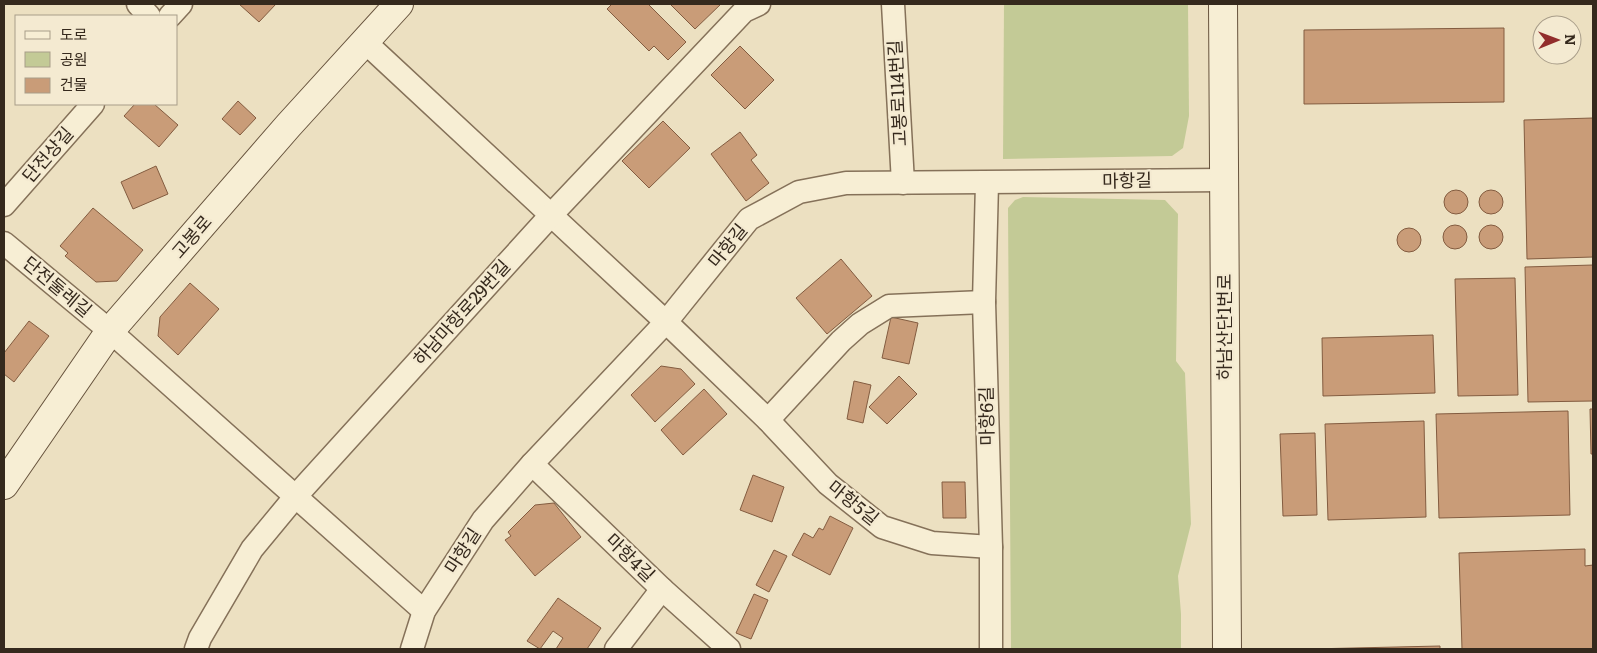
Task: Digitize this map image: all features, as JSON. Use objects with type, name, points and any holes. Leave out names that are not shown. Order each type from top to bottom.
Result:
[{"type":"street","points":[[138,4],[148,15]]},
{"type":"street","points":[[171,15],[181,4]]},
{"type":"street","name":"고봉로","points":[[4,485],[110,331],[288,126],[399,4]]},
{"type":"street","name":"하남마항로29번길","points":[[196,649],[200,638],[252,549],[295,497],[552,214],[744,11],[759,4]]},
{"type":"street","name":"고봉로114번길","points":[[892,4],[902,183]]},
{"type":"street","name":"하남산단1번로","points":[[1222,4],[1227,649]]},
{"type":"street","name":"마항5길","points":[[366,42],[666,322],[768,420],[828,484],[882,527],[932,543],[991,547]]},
{"type":"street","name":"단전상길","points":[[4,206],[92,105]]},
{"type":"street","name":"마항길","points":[[412,649],[424,611],[483,520],[532,464],[666,322],[750,219],[798,192],[846,183],[1224,180]]},
{"type":"street","name":"마항6길","points":[[987,183],[984,302],[992,649]]},
{"type":"street","name":"단전둘레길","points":[[4,243],[110,331],[424,611]]},
{"type":"street","points":[[768,420],[841,341],[860,324],[889,306],[984,302]]},
{"type":"street","name":"마항4길","points":[[532,464],[662,589],[729,649]]},
{"type":"street","points":[[616,649],[662,589]]},
{"type":"green space","points":[[1004,4],[1188,4],[1189,116],[1183,148],[1172,156],[1003,159]]},
{"type":"green space","points":[[1023,197],[1165,200],[1178,214],[1176,361],[1185,373],[1191,524],[1178,576],[1181,649],[1011,649],[1008,208],[1015,200]]},
{"type":"building","points":[[239,4],[276,4],[259,22]]},
{"type":"building","points":[[612,4],[648,4],[686,42],[668,60],[654,46],[649,51],[607,9]]},
{"type":"building","points":[[670,4],[721,4],[695,29]]},
{"type":"building","points":[[1504,28],[1504,102],[1304,104],[1304,30]]},
{"type":"building","points":[[740,46],[774,80],[745,109],[711,75]]},
{"type":"building","points":[[238,101],[256,118],[240,135],[222,119]]},
{"type":"building","points":[[134,105],[155,105],[178,125],[159,147],[124,116]]},
{"type":"building","points":[[1593,118],[1593,257],[1527,259],[1524,120]]},
{"type":"building","points":[[663,121],[690,148],[649,188],[622,161]]},
{"type":"building","points":[[740,132],[757,155],[751,160],[769,183],[746,201],[711,154]]},
{"type":"building","points":[[156,166],[168,194],[133,209],[121,182]]},
{"type":"building","points":[[1456,190],[1465,193],[1468,202],[1465,211],[1456,214],[1447,211],[1444,202],[1447,193]]},
{"type":"building","points":[[1491,190],[1500,193],[1503,202],[1500,211],[1491,214],[1482,211],[1479,202],[1482,193]]},
{"type":"building","points":[[93,208],[143,250],[117,281],[96,282],[65,256],[68,253],[60,246]]},
{"type":"building","points":[[1455,225],[1464,228],[1467,237],[1464,246],[1455,249],[1446,246],[1443,237],[1446,228]]},
{"type":"building","points":[[1491,225],[1500,228],[1503,237],[1500,246],[1491,249],[1482,246],[1479,237],[1482,228]]},
{"type":"building","points":[[1409,228],[1418,231],[1421,240],[1418,249],[1409,252],[1400,249],[1397,240],[1400,231]]},
{"type":"building","points":[[841,259],[872,296],[827,334],[796,298]]},
{"type":"building","points":[[1593,265],[1593,401],[1528,402],[1525,267]]},
{"type":"building","points":[[1515,278],[1518,395],[1458,396],[1455,279]]},
{"type":"building","points":[[190,283],[219,309],[178,355],[158,336],[160,317]]},
{"type":"building","points":[[891,317],[918,323],[909,364],[882,358]]},
{"type":"building","points":[[29,321],[49,336],[14,382],[4,374],[4,353]]},
{"type":"building","points":[[1433,335],[1435,393],[1323,396],[1322,338]]},
{"type":"building","points":[[661,366],[681,369],[695,384],[655,422],[631,395]]},
{"type":"building","points":[[899,376],[917,394],[887,424],[869,407]]},
{"type":"building","points":[[854,381],[871,385],[863,423],[847,419]]},
{"type":"building","points":[[704,389],[727,414],[683,455],[661,430]]},
{"type":"building","points":[[1590,409],[1593,409],[1593,454],[1591,454]]},
{"type":"building","points":[[1568,411],[1570,515],[1439,518],[1436,414]]},
{"type":"building","points":[[1424,421],[1426,517],[1328,520],[1325,424]]},
{"type":"building","points":[[1315,433],[1317,515],[1283,516],[1280,434]]},
{"type":"building","points":[[753,475],[784,487],[772,522],[740,510]]},
{"type":"building","points":[[942,482],[965,482],[966,518],[943,518]]},
{"type":"building","points":[[554,503],[581,537],[535,576],[505,540],[511,536],[508,532],[535,505]]},
{"type":"building","points":[[830,516],[853,528],[830,575],[792,555],[804,533],[813,538],[819,528],[823,530]]},
{"type":"building","points":[[1585,549],[1585,566],[1593,565],[1593,649],[1462,649],[1459,553]]},
{"type":"building","points":[[774,550],[787,556],[769,592],[756,585]]},
{"type":"building","points":[[754,594],[768,600],[751,639],[736,633]]},
{"type":"building","points":[[558,598],[601,628],[587,649],[556,649],[563,638],[553,631],[540,649],[527,641]]},
{"type":"building","points":[[1440,646],[1440,649],[1310,649]]}]
